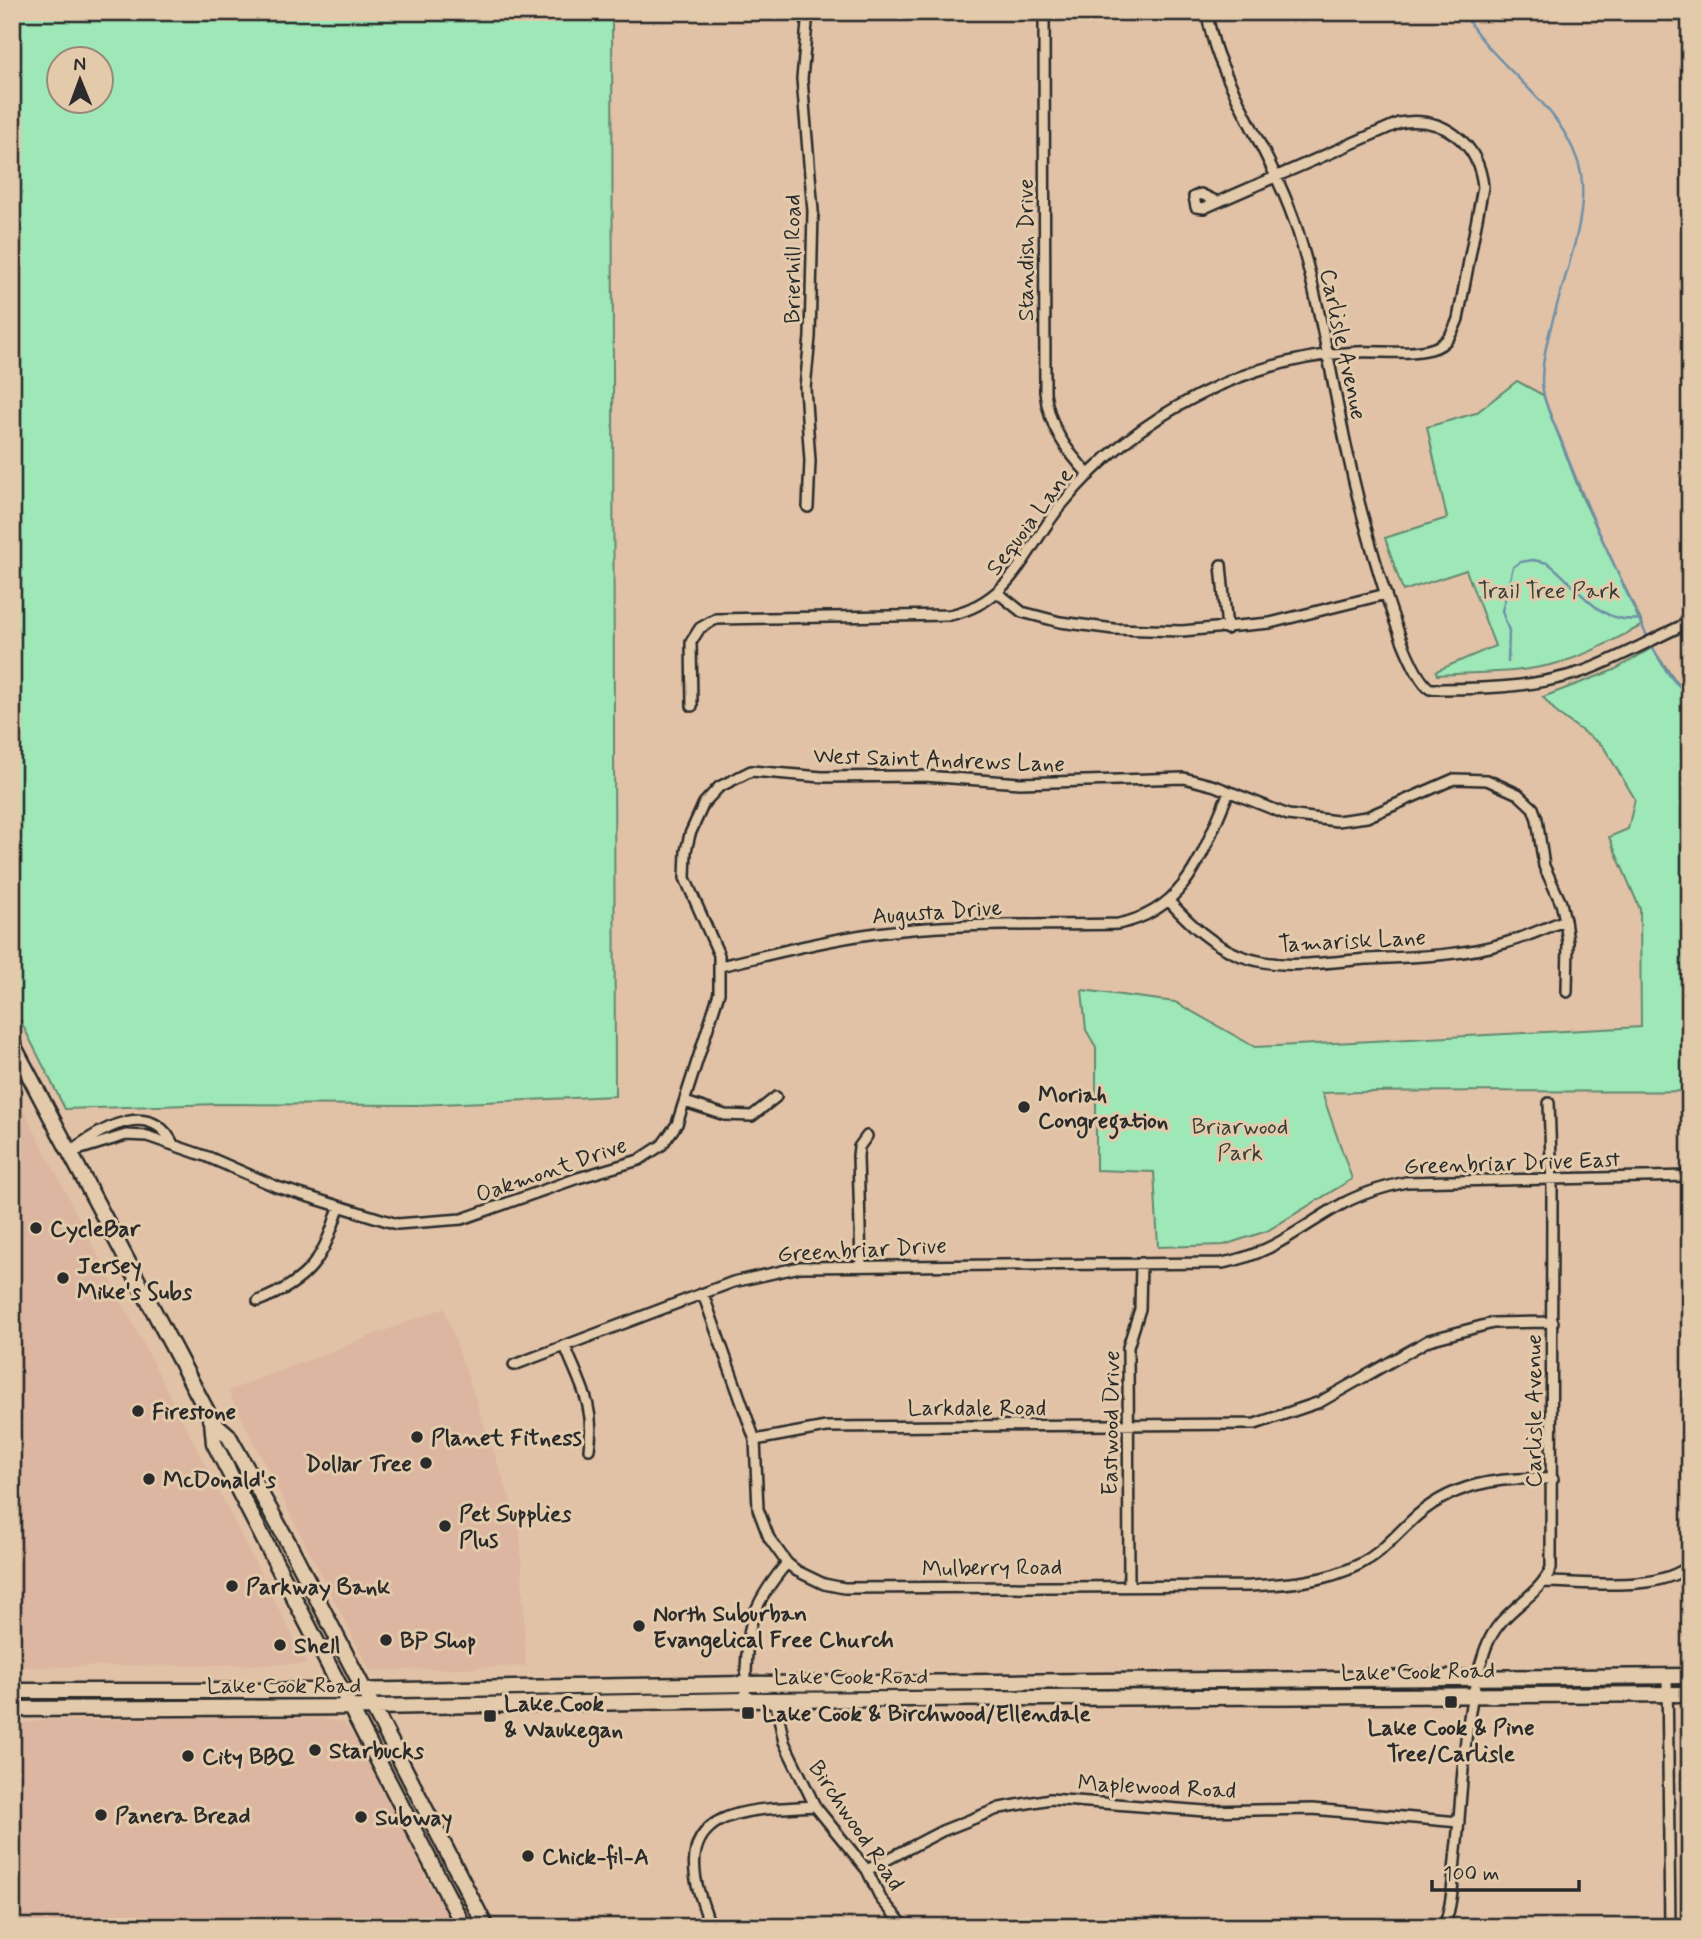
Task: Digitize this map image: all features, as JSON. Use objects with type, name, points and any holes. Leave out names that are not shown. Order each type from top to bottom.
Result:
[{"type":"main road","points":[[12,1043],[212,1421],[228,1435],[374,1707],[486,1927]]},
{"type":"main road","points":[[212,1421],[214,1443],[464,1927]]},
{"type":"main road","name":"Lake Cook Road","points":[[12,1691],[365,1691],[746,1684],[1690,1676]]},
{"type":"main road","name":"Lake Cook Road","points":[[12,1709],[374,1707],[775,1699],[1476,1693],[1690,1694]]},
{"type":"street","name":"Brierhill Road","points":[[808,12],[802,79],[813,211],[810,337],[805,407],[810,461],[808,507]]},
{"type":"street","name":"Standish Drive","points":[[1044,12],[1046,400],[1061,443],[1089,475]]},
{"type":"street","name":"Carlisle Avenue","points":[[1206,12],[1218,56],[1298,231],[1329,355],[1350,471],[1386,594],[1418,677],[1430,689],[1498,688],[1541,682],[1580,672],[1690,622]]},
{"type":"street","name":"Sequoia Lane","points":[[692,706],[691,642],[705,625],[722,617],[950,615],[981,605],[1008,584],[1055,513],[1089,475],[1126,441],[1198,396],[1241,375],[1286,361],[1329,355],[1433,349],[1451,335],[1460,308],[1483,187],[1482,170],[1465,143],[1449,129],[1415,120],[1399,123],[1275,176]]},
{"type":"street","points":[[1218,202],[1275,176]]},
{"type":"street","points":[[1221,565],[1227,629]]},
{"type":"street","points":[[998,593],[1022,612],[1060,622],[1146,631],[1227,629],[1270,623],[1386,594]]},
{"type":"street","name":"West Saint Andrews Lane","points":[[710,796],[740,774],[765,770],[822,777],[924,776],[1020,783],[1175,777],[1202,781],[1288,815],[1337,821],[1367,817],[1454,779],[1487,779],[1518,794],[1533,808],[1544,866],[1561,903],[1565,920],[1569,943],[1567,992]]},
{"type":"street","points":[[1169,901],[1196,868],[1229,792]]},
{"type":"street","name":"Oakmont Drive","points":[[68,1153],[126,1135],[147,1136],[277,1187],[397,1224],[462,1219],[639,1160],[671,1134],[685,1102],[715,1009],[719,955],[685,878],[690,834],[697,815],[710,796]]},
{"type":"street","name":"Augusta Drive","points":[[720,966],[828,941],[880,933],[959,926],[1118,924],[1147,916],[1169,901]]},
{"type":"street","name":"Tamarisk Lane","points":[[1169,901],[1192,926],[1213,942],[1250,959],[1286,965],[1468,951],[1506,943],[1565,920]]},
{"type":"street","points":[[685,1102],[725,1115],[752,1116],[776,1097]]},
{"type":"street","name":"Carlisle Avenue","points":[[1544,1582],[1551,1568],[1553,1551],[1552,1178],[1549,1103]]},
{"type":"street","name":"Oakmont Drive","points":[[68,1153],[106,1126],[118,1122],[153,1124],[166,1132],[173,1144]]},
{"type":"street","points":[[861,1265],[858,1156],[859,1147],[867,1136]]},
{"type":"street","name":"Greenbriar Drive East","points":[[1186,1263],[1222,1263],[1256,1255],[1293,1237],[1343,1203],[1372,1191],[1406,1182],[1690,1176]]},
{"type":"street","points":[[258,1301],[291,1287],[310,1270],[323,1252],[339,1207]]},
{"type":"street","name":"Eastwood Drive","points":[[1129,1585],[1128,1347],[1140,1309],[1141,1263]]},
{"type":"street","name":"Greenbriar Drive","points":[[514,1365],[703,1294],[772,1272],[800,1267],[1186,1263]]},
{"type":"street","points":[[703,1294],[755,1440],[758,1509],[769,1538],[787,1563],[760,1597],[750,1620],[745,1700]]},
{"type":"street","name":"Larkdale Road","points":[[755,1440],[826,1427],[1255,1424],[1298,1412],[1320,1402],[1402,1353],[1462,1330],[1493,1323],[1553,1322]]},
{"type":"street","points":[[565,1346],[590,1407],[593,1423],[589,1449]]},
{"type":"street","name":"Mulberry Road","points":[[787,1563],[808,1577],[844,1588],[1275,1585],[1334,1575],[1378,1553],[1419,1514],[1449,1494],[1496,1479],[1553,1479]]},
{"type":"street","points":[[1444,1927],[1453,1889],[1471,1705],[1485,1651],[1494,1630],[1509,1611],[1544,1582],[1649,1582],[1673,1577],[1690,1565]]},
{"type":"street","points":[[1667,1675],[1670,1927]]},
{"type":"street","name":"Birchwood Road","points":[[775,1699],[788,1751],[815,1806],[867,1870],[881,1899],[905,1927]]},
{"type":"street","name":"Maplewood Road","points":[[867,1870],[942,1831],[989,1813],[1051,1799],[1205,1811],[1312,1809],[1459,1822]]},
{"type":"street","points":[[710,1927],[696,1880],[695,1860],[703,1836],[719,1818],[737,1812],[815,1806]]},
{"type":"shaded area","points":[[12,1087],[307,1664],[12,1667]]},
{"type":"shaded area","points":[[444,1308],[520,1528],[526,1666],[370,1671],[228,1391]]},
{"type":"shaded area","points":[[326,1717],[326,1720],[343,1722],[352,1732],[405,1831],[427,1881],[455,1927],[12,1927],[12,1725],[45,1720]]},
{"type":"green space","points":[[12,12],[612,12],[615,1096],[417,1105],[219,1104],[65,1109],[12,1004]]},
{"type":"green space","name":"Trail Tree Park","points":[[1517,381],[1543,395],[1582,497],[1643,625],[1591,651],[1543,667],[1437,675],[1436,671],[1495,646],[1466,570],[1403,591],[1385,538],[1447,518],[1427,427],[1476,413]]},
{"type":"green space","name":"Briarwood Park","points":[[1652,648],[1682,689],[1690,693],[1690,1091],[1322,1093],[1352,1179],[1267,1231],[1224,1245],[1158,1247],[1154,1172],[1096,1170],[1096,1047],[1086,1030],[1082,990],[1175,1002],[1255,1047],[1641,1027],[1640,909],[1609,837],[1628,829],[1635,799],[1603,746],[1557,713],[1543,697],[1614,670]]},
{"type":"waterway","points":[[1463,12],[1476,32],[1556,120],[1578,162],[1582,186],[1581,212],[1545,354],[1542,380],[1544,395],[1584,497],[1646,634],[1670,676],[1690,693]]},
{"type":"waterway","points":[[1508,662],[1509,631],[1502,611],[1513,567],[1520,562],[1533,560],[1548,563],[1600,610],[1611,616],[1639,619]]},
{"type":"place","name":"Moriah Congregation","points":[[1024,1107]]},
{"type":"place","name":"CycleBar","points":[[36,1228]]},
{"type":"place","name":"Jersey Mike's Subs","points":[[63,1278]]},
{"type":"place","name":"Firestone","points":[[138,1411]]},
{"type":"place","name":"Planet Fitness","points":[[417,1437]]},
{"type":"place","name":"Dollar Tree","points":[[426,1463]]},
{"type":"place","name":"McDonald's","points":[[149,1479]]},
{"type":"place","name":"Pet Supplies Plus","points":[[445,1526]]},
{"type":"place","name":"Parkway Bank","points":[[232,1586]]},
{"type":"place","name":"North Suburban Evangelical Free Church","points":[[639,1626]]},
{"type":"place","name":"BP Shop","points":[[386,1640]]},
{"type":"place","name":"Shell","points":[[280,1645]]},
{"type":"place","name":"Lake Cook & Pine Tree/Carlisle","points":[[1451,1702]]},
{"type":"place","name":"Lake Cook & Birchwood/Ellendale","points":[[748,1713]]},
{"type":"place","name":"Lake Cook & Waukegan","points":[[490,1716]]},
{"type":"place","name":"Starbucks","points":[[315,1750]]},
{"type":"place","name":"City BBQ","points":[[188,1756]]},
{"type":"place","name":"Panera Bread","points":[[101,1815]]},
{"type":"place","name":"Subway","points":[[361,1817]]},
{"type":"place","name":"Chick-fil-A","points":[[528,1856]]}]
